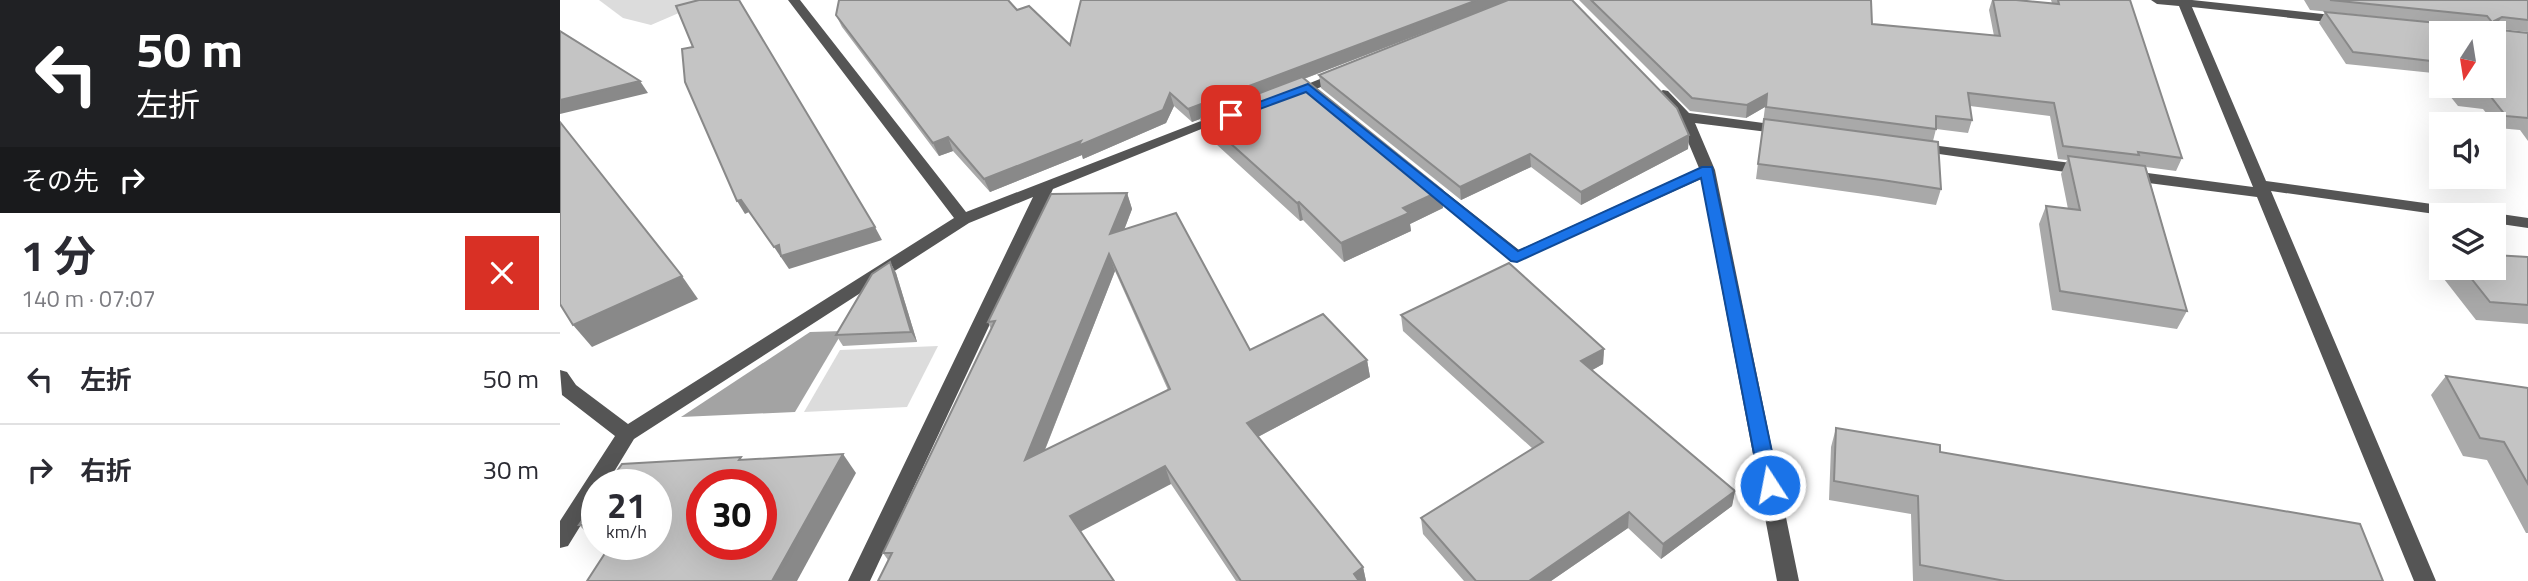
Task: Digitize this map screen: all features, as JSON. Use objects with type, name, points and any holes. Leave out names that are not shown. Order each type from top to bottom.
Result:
[{"type":"street","points":[[794,0],[963,219]]},
{"type":"street","points":[[2157,0],[2364,22]]},
{"type":"street","points":[[2184,1],[2425,581]]},
{"type":"street","points":[[1269,101],[1313,92],[1360,67]]},
{"type":"street","points":[[1647,78],[1685,117],[1707,170],[1788,581]]},
{"type":"street","points":[[560,539],[627,434],[963,219],[1244,110]]},
{"type":"street","points":[[1685,117],[1795,131]]},
{"type":"street","points":[[1905,146],[2429,209]]},
{"type":"street","points":[[1413,172],[1517,257],[1707,170]]},
{"type":"street","points":[[859,581],[1047,185]]},
{"type":"street","points":[[2506,220],[2528,223]]},
{"type":"street","points":[[560,377],[569,390],[627,434]]},
{"type":"shaded area","points":[[599,0],[709,0],[651,25],[623,18]]},
{"type":"shaded area","points":[[843,331],[795,412],[681,417],[810,332]]},
{"type":"shaded area","points":[[938,346],[907,407],[804,412],[840,350]]},
{"type":"building","points":[[699,0],[739,0],[875,227],[781,256],[779,245],[774,247],[741,200],[737,201],[685,82],[682,49],[693,47],[676,6]]},
{"type":"building","points":[[839,0],[1008,0],[1017,10],[1029,6],[1070,45],[1081,0],[1477,0],[1188,109],[1170,93],[1163,110],[1078,146],[1081,141],[984,179],[948,137],[933,143],[836,15]]},
{"type":"building","points":[[1508,0],[1572,0],[1677,108],[1689,135],[1581,192],[1530,154],[1460,187],[1319,75]]},
{"type":"building","points":[[1591,0],[1871,0],[1872,24],[2000,36],[1993,0],[2059,4],[2058,0],[2130,0],[2182,158],[2063,146],[2054,103],[1968,93],[1972,120],[1936,116],[1936,129],[1766,107],[1767,94],[1747,105],[1692,98]]},
{"type":"building","points":[[2330,0],[2528,0],[2528,20],[2502,17],[2491,21],[2487,16]]},
{"type":"building","points":[[2325,12],[2429,22],[2429,61],[2353,52]]},
{"type":"building","points":[[560,31],[640,81],[560,100]]},
{"type":"building","points":[[2506,31],[2528,33],[2528,118],[2506,116],[2506,112],[2503,112],[2492,98],[2506,98]]},
{"type":"building","points":[[1302,77],[1442,190],[1403,208],[1409,213],[1341,243],[1299,202],[1200,116]]},
{"type":"building","points":[[1764,119],[1938,142],[1941,189],[1758,164]]},
{"type":"building","points":[[560,122],[682,276],[573,325],[560,304]]},
{"type":"building","points":[[2068,156],[2145,166],[2187,311],[2060,291],[2046,206],[2080,210]]},
{"type":"building","points":[[1127,193],[1110,234],[1176,213],[1250,350],[1323,314],[1367,360],[1247,423],[1363,567],[1354,574],[1359,581],[1241,581],[1165,466],[1070,516],[1114,581],[878,581],[892,553],[883,553],[995,321],[988,322],[1051,194]],"holes":[[[1109,254],[1170,389],[1025,460]]]},
{"type":"building","points":[[2506,256],[2528,257],[2528,305],[2490,302],[2473,280],[2506,280]]},
{"type":"building","points":[[890,262],[911,332],[836,335],[872,274]]},
{"type":"building","points":[[1509,263],[1604,349],[1581,361],[1735,491],[1663,544],[1629,512],[1529,581],[1476,581],[1421,518],[1543,442],[1401,315]]},
{"type":"building","points":[[2446,376],[2528,388],[2528,484],[2504,442],[2480,438]]},
{"type":"building","points":[[1836,428],[1940,445],[1940,452],[2360,524],[2383,581],[2005,581],[1920,565],[1918,496],[1834,481]]},
{"type":"building","points":[[843,454],[772,581],[587,581],[601,560],[672,560],[672,469],[618,469],[622,464],[741,457],[739,460]]},
{"type":"route","points":[[1231,115],[1308,87],[1517,257],[1707,170],[1770,485]]}]
